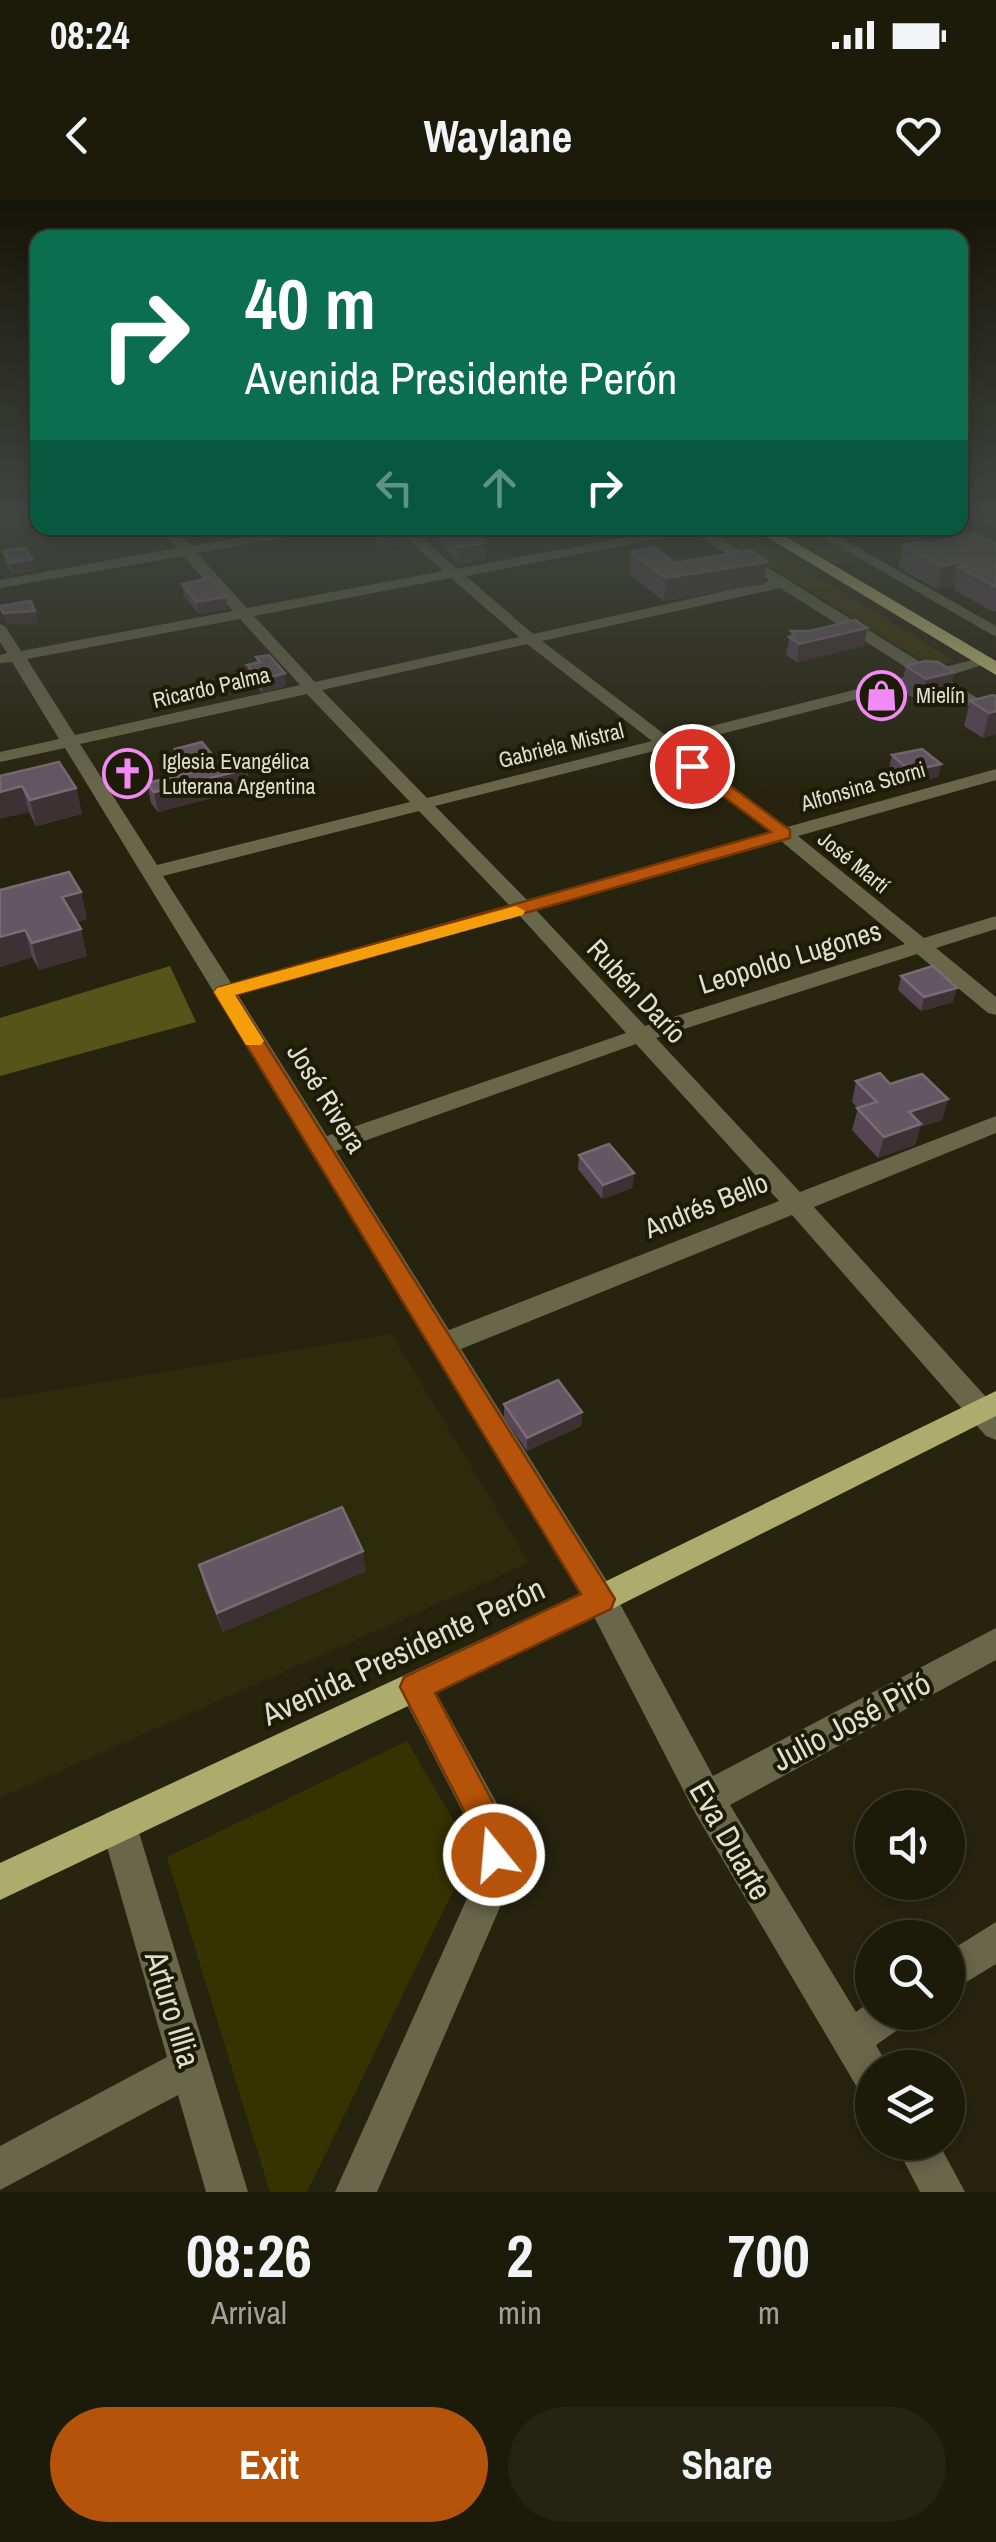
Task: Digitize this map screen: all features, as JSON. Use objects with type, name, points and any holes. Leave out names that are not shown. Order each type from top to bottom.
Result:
[{"type":"highway","points":[[894,608],[990,666]]},
{"type":"main road","name":"Avenida Presidente Perón","points":[[0,1882],[990,1414]]},
{"type":"street","name":"Rubén Darío","points":[[237,608],[524,909],[990,1414]]},
{"type":"street","points":[[8,658],[268,608]]},
{"type":"street","name":"José Martí","points":[[494,608],[662,743],[784,834],[996,1008]]},
{"type":"street","name":"Ricardo Palma","points":[[0,756],[670,608]]},
{"type":"street","points":[[822,608],[996,717]]},
{"type":"street","points":[[956,608],[996,632]]},
{"type":"street","name":"José Rivera","points":[[0,629],[8,658],[70,742],[600,1599]]},
{"type":"street","name":"Gabriela Mistral","points":[[150,873],[930,676],[990,666]]},
{"type":"street","name":"Alfonsina Storni","points":[[224,992],[996,774]]},
{"type":"street","name":"Leopoldo Lugones","points":[[320,1148],[641,1036],[996,922]]},
{"type":"street","name":"Andrés Bello","points":[[441,1345],[996,1124]]},
{"type":"street","name":"Eva Duarte","points":[[600,1599],[706,1799],[858,2050]]},
{"type":"street","name":"Julio José Piró","points":[[706,1799],[996,1644]]},
{"type":"street","points":[[356,2192],[495,1877],[493,1833],[415,1687]]},
{"type":"street","name":"Arturo Illia","points":[[119,1826],[227,2192]]},
{"type":"street","points":[[965,1962],[996,1941]]},
{"type":"street","points":[[851,2038],[863,2030]]},
{"type":"street","points":[[0,2170],[190,2067]]},
{"type":"street","points":[[925,2160],[944,2192]]},
{"type":"shaded area","points":[[837,608],[869,608],[954,661],[935,666]]},
{"type":"shaded area","points":[[170,966],[196,1022],[0,1076],[0,1018]]},
{"type":"shaded area","points":[[392,1334],[529,1563],[0,1798],[0,1399]]},
{"type":"shaded area","points":[[407,1741],[472,1852],[307,2192],[270,2192],[167,1857]]},
{"type":"building","points":[[1,608],[35,611],[3,613]]},
{"type":"building","points":[[855,620],[867,628],[799,644],[789,637],[796,635],[791,631],[810,631]]},
{"type":"building","points":[[269,655],[285,673],[261,680],[247,665],[260,662],[256,657]]},
{"type":"building","points":[[938,662],[954,672],[926,679],[906,666]]},
{"type":"building","points":[[993,695],[996,711],[989,713],[970,701]]},
{"type":"building","points":[[202,742],[222,767],[242,762],[247,769],[154,792],[147,783],[193,772],[175,749]]},
{"type":"building","points":[[922,749],[941,764],[910,771],[892,755]]},
{"type":"building","points":[[59,762],[76,788],[30,800],[22,786],[0,792],[0,776]]},
{"type":"building","points":[[69,872],[81,892],[62,897],[81,929],[32,943],[25,930],[0,937],[0,890]]},
{"type":"building","points":[[933,966],[957,988],[924,997],[901,976]]},
{"type":"building","points":[[880,1073],[890,1084],[922,1074],[948,1099],[909,1112],[921,1124],[884,1137],[857,1108],[877,1102],[856,1081]]},
{"type":"building","points":[[609,1144],[634,1173],[603,1185],[579,1155]]},
{"type":"building","points":[[558,1380],[582,1412],[527,1438],[504,1404]]},
{"type":"building","points":[[342,1507],[363,1551],[217,1613],[199,1565]]},
{"type":"slow traffic","points":[[254,1041],[224,992],[516,911]]},
{"type":"place","name":"Mielín","points":[[881,695]]},
{"type":"place","name":"Iglesia Evangélica Luterana Argentina","points":[[127,774]]},
{"type":"route","points":[[494,1855],[493,1833],[415,1687],[600,1599],[224,992],[784,834],[692,766]]}]
